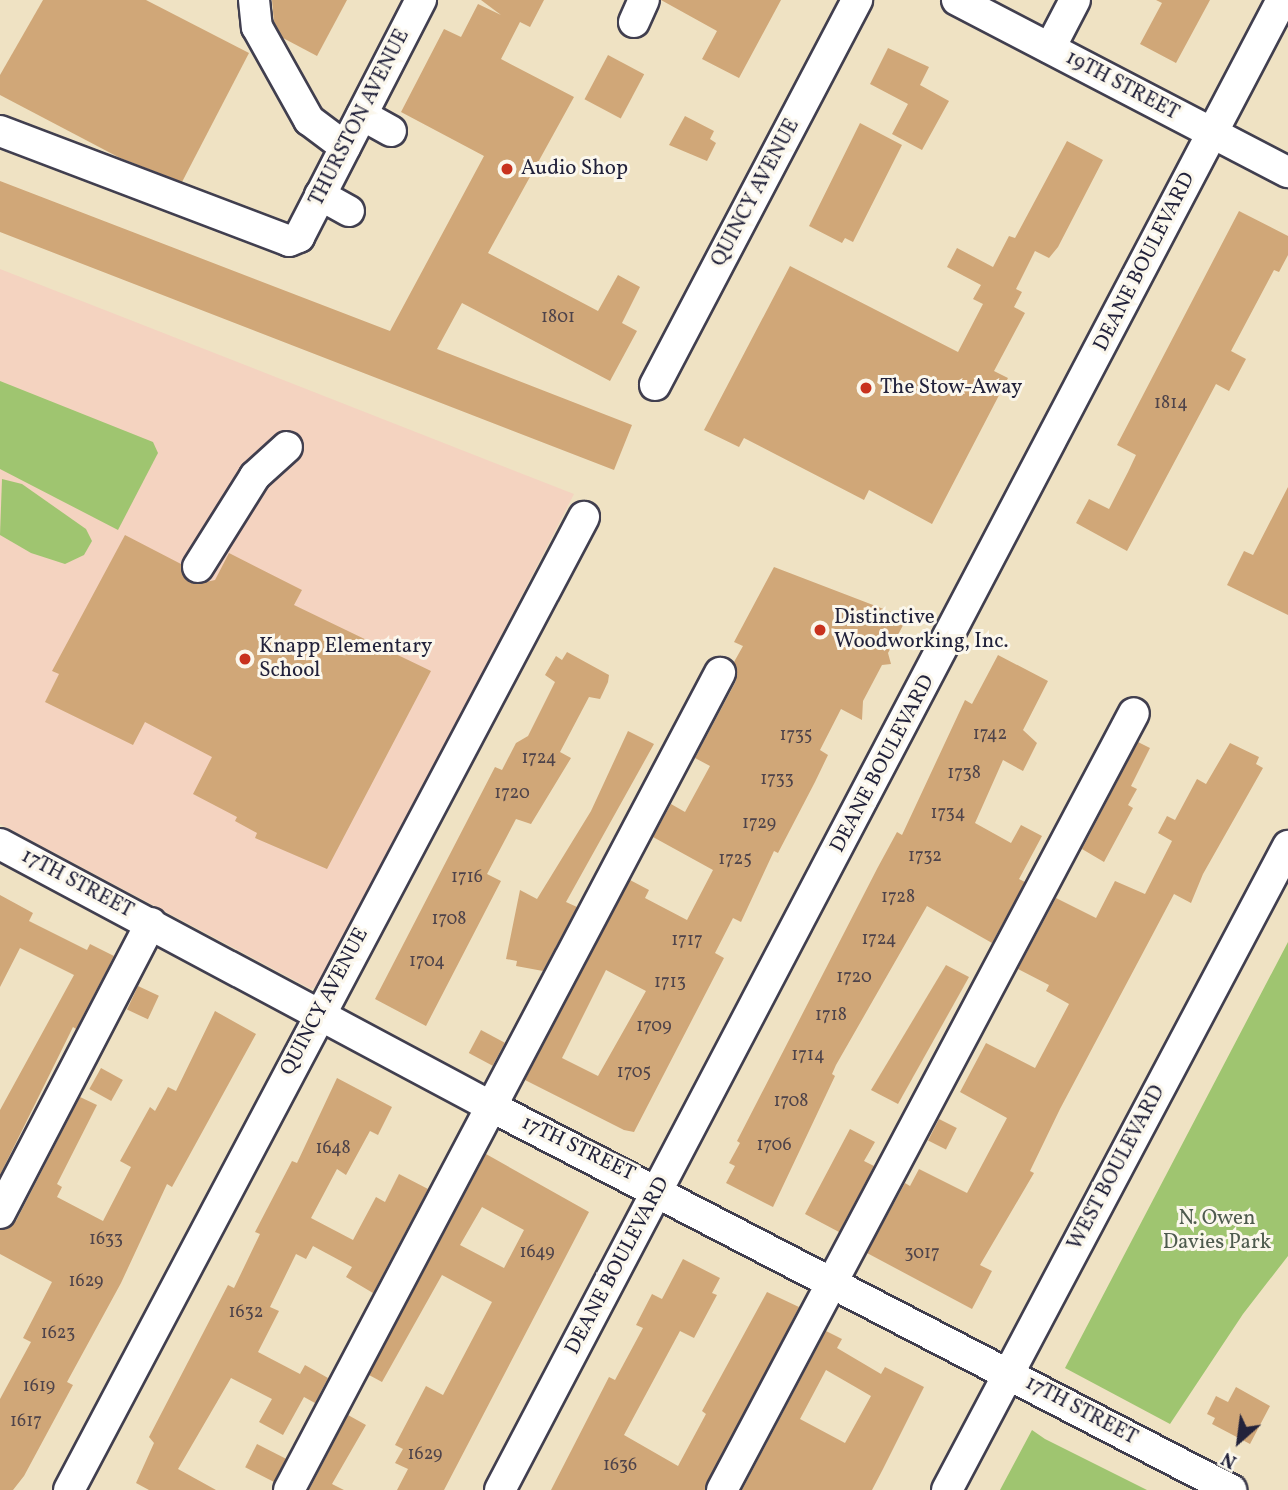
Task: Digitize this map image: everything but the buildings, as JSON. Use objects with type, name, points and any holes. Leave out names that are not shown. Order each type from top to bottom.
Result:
[{"type":"street","points":[[254,0],[257,27],[309,120],[345,147]]},
{"type":"street","name":"THURSTON AVENUE","points":[[0,131],[289,241],[299,237],[421,0]]},
{"type":"street","name":"QUINCY AVENUE","points":[[655,385],[857,0]]},
{"type":"street","name":"19TH STREET","points":[[957,0],[1288,172]]},
{"type":"street","points":[[1050,48],[1075,0]]},
{"type":"street","name":"DEANE BOULEVARD","points":[[500,1490],[1282,0]]},
{"type":"street","points":[[362,115],[391,131]]},
{"type":"street","points":[[320,195],[349,211]]},
{"type":"street","points":[[198,567],[255,476],[286,447]]},
{"type":"street","name":"QUINCY AVENUE","points":[[69,1490],[319,1012],[584,517]]},
{"type":"street","points":[[289,1490],[720,673]]},
{"type":"street","points":[[722,1490],[1134,713]]},
{"type":"street","name":"17TH STREET","points":[[0,844],[319,1012],[490,1106],[658,1189],[1231,1490]]},
{"type":"street","name":"WEST BOULEVARD","points":[[947,1490],[1288,846]]},
{"type":"street","points":[[0,1213],[151,923]]},
{"type":"shaded area","name":"Knapp Elementary School","points":[[0,269],[574,494],[323,982],[311,989],[0,824]]},
{"type":"green space","points":[[0,381],[153,442],[158,453],[118,530],[0,469]]},
{"type":"green space","points":[[2,479],[22,484],[86,529],[92,541],[84,555],[65,564],[31,553],[0,535]]},
{"type":"green space","name":"N. Owen Davies Park","points":[[1288,942],[1288,1256],[1243,1314],[1170,1424],[1065,1368]]},
{"type":"green space","points":[[1032,1430],[1045,1439],[1147,1490],[1000,1490]]},
{"type":"place","name":"Audio Shop","points":[[507,169]]},
{"type":"place","name":"The Stow-Away","points":[[866,388]]},
{"type":"place","name":"Distinctive Woodworking, Inc.","points":[[820,630]]},
{"type":"place","name":"Knapp Elementary School","points":[[245,659]]}]
